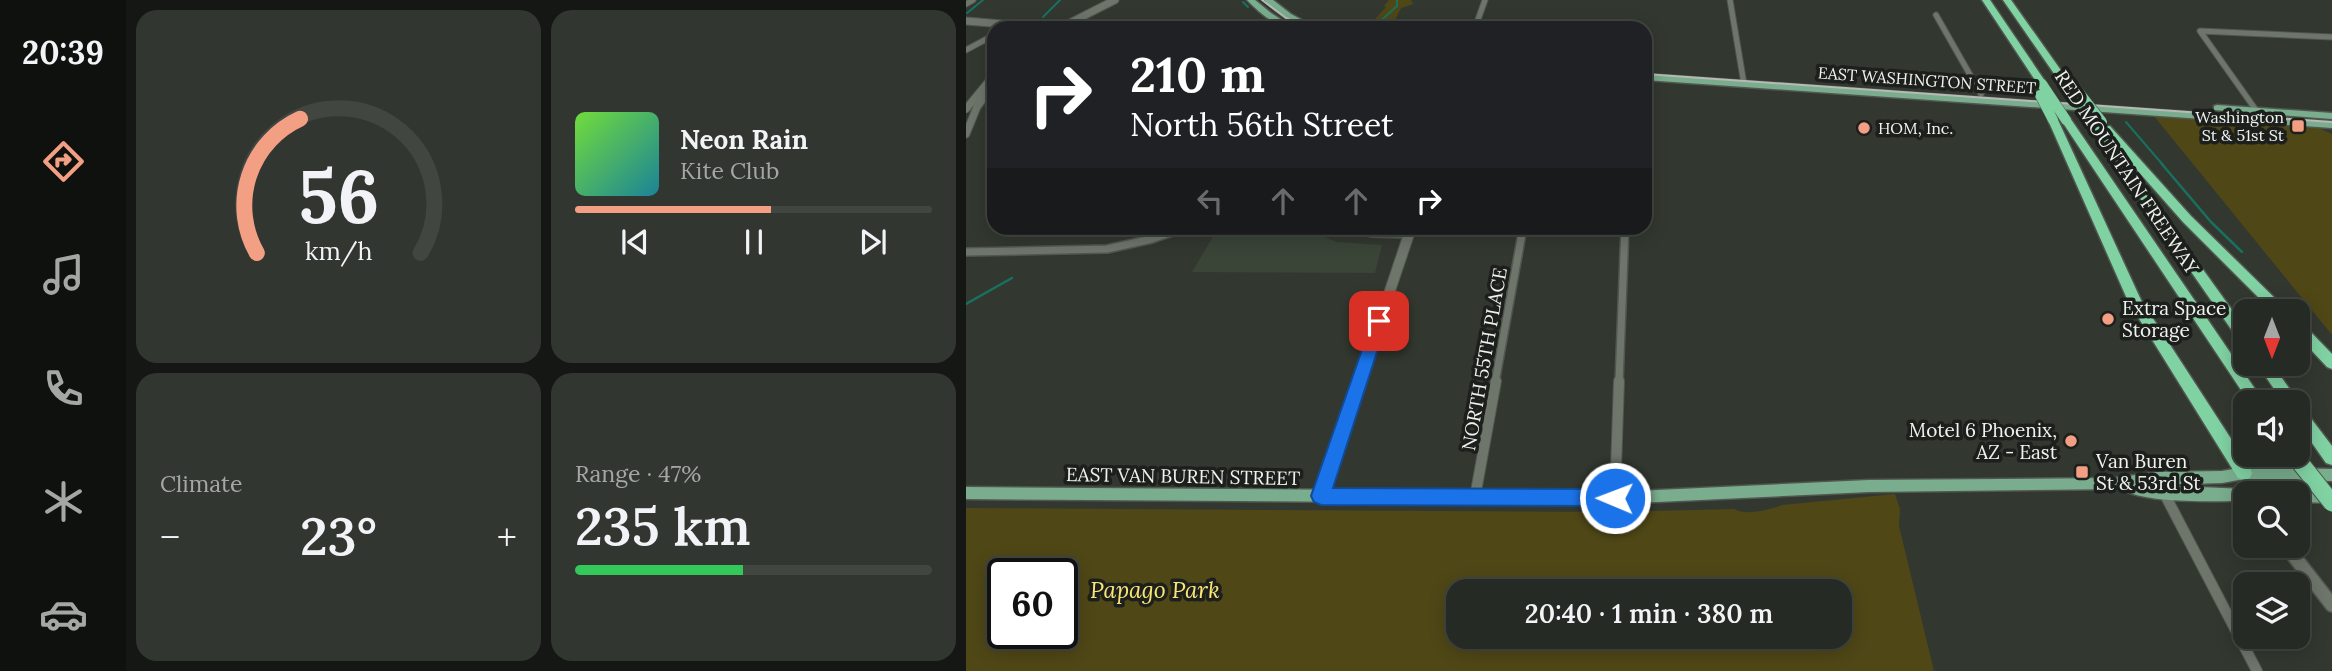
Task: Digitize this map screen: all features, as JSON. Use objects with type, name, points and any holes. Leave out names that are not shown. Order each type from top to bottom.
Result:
[{"type":"highway","points":[[1986,0],[2021,52],[2060,120],[2135,301],[2244,473]]},
{"type":"highway","name":"RED MOUNTAIN FREEWAY","points":[[2007,0],[2097,122],[2233,320]]},
{"type":"highway","name":"RED MOUNTAIN FREEWAY","points":[[2060,120],[2249,390]]},
{"type":"highway","points":[[2097,122],[2188,219],[2269,299]]},
{"type":"highway","points":[[2310,340],[2332,363]]},
{"type":"highway","points":[[2310,428],[2328,452]]},
{"type":"highway","points":[[2304,467],[2332,503]]},
{"type":"main road","points":[[1251,0],[1278,21]]},
{"type":"main road","points":[[1268,0],[1299,21]]},
{"type":"main road","name":"EAST WASHINGTON STREET","points":[[1652,70],[1743,80],[2332,125]]},
{"type":"main road","name":"EAST WASHINGTON STREET","points":[[1652,77],[1743,80],[2332,116]]},
{"type":"main road","name":"EAST VAN BUREN STREET","points":[[966,493],[1615,498],[1869,486],[2114,484],[2157,478],[2222,477],[2244,473],[2332,475]]},
{"type":"main road","name":"EAST VAN BUREN STREET","points":[[2114,484],[2164,493],[2233,495]]},
{"type":"main road","points":[[2310,496],[2332,497]]},
{"type":"street","points":[[966,4],[974,0]]},
{"type":"street","points":[[1065,21],[1104,0]]},
{"type":"street","points":[[1074,21],[1115,0]]},
{"type":"street","points":[[1478,21],[1485,0]]},
{"type":"street","points":[[1730,0],[1743,80]]},
{"type":"street","points":[[1936,15],[1981,94]]},
{"type":"street","points":[[966,23],[987,24]]},
{"type":"street","points":[[966,23],[987,26]]},
{"type":"street","points":[[2263,120],[2200,30],[2332,37]]},
{"type":"street","points":[[966,50],[987,39]]},
{"type":"street","points":[[966,109],[987,84]]},
{"type":"street","points":[[966,134],[977,107],[987,93]]},
{"type":"street","points":[[966,252],[1107,249],[1164,235]]},
{"type":"street","points":[[1321,496],[1409,235]]},
{"type":"street","name":"NORTH 55TH PLACE","points":[[1475,496],[1522,235]]},
{"type":"street","points":[[1615,498],[1625,235]]},
{"type":"street","points":[[2244,473],[2247,481]]},
{"type":"street","points":[[2164,493],[2257,671]]},
{"type":"street","points":[[2295,558],[2332,606]]},
{"type":"shaded area","points":[[1214,235],[1320,235],[1337,242],[1382,245],[1375,273],[1192,272]]},
{"type":"green space","points":[[1389,0],[1411,0],[1413,4],[1401,8],[1394,21],[1373,21],[1386,7],[1384,6]]},
{"type":"green space","points":[[2154,116],[2319,128],[2332,134],[2332,335],[2310,308],[2310,299],[2303,299]]},
{"type":"green space","name":"Papago Park","points":[[1895,494],[1900,509],[1899,526],[1934,671],[966,671],[966,508],[1608,512],[1764,510],[1782,505]]},
{"type":"waterway","points":[[967,13],[983,0]]},
{"type":"waterway","points":[[1043,17],[1060,0]]},
{"type":"waterway","points":[[1381,21],[1397,6],[1397,0]]},
{"type":"waterway","points":[[1243,2],[1248,7]]},
{"type":"waterway","points":[[2126,122],[2163,165]]},
{"type":"waterway","points":[[2161,163],[2211,222],[2242,252]]},
{"type":"waterway","points":[[966,304],[1012,278]]},
{"type":"tram line","points":[[1262,0],[1292,21]]},
{"type":"tram line","points":[[1652,74],[2332,122]]},
{"type":"place","name":"Washington St & 51st St","points":[[2298,126]]},
{"type":"place","name":"HOM, Inc.","points":[[1864,128]]},
{"type":"place","name":"Extra Space Storage","points":[[2108,319]]},
{"type":"place","name":"Motel 6 Phoenix, AZ - East","points":[[2071,441]]},
{"type":"place","name":"Van Buren St & 53rd St","points":[[2082,472]]},
{"type":"route","points":[[1379,321],[1321,496],[1615,498]]}]
